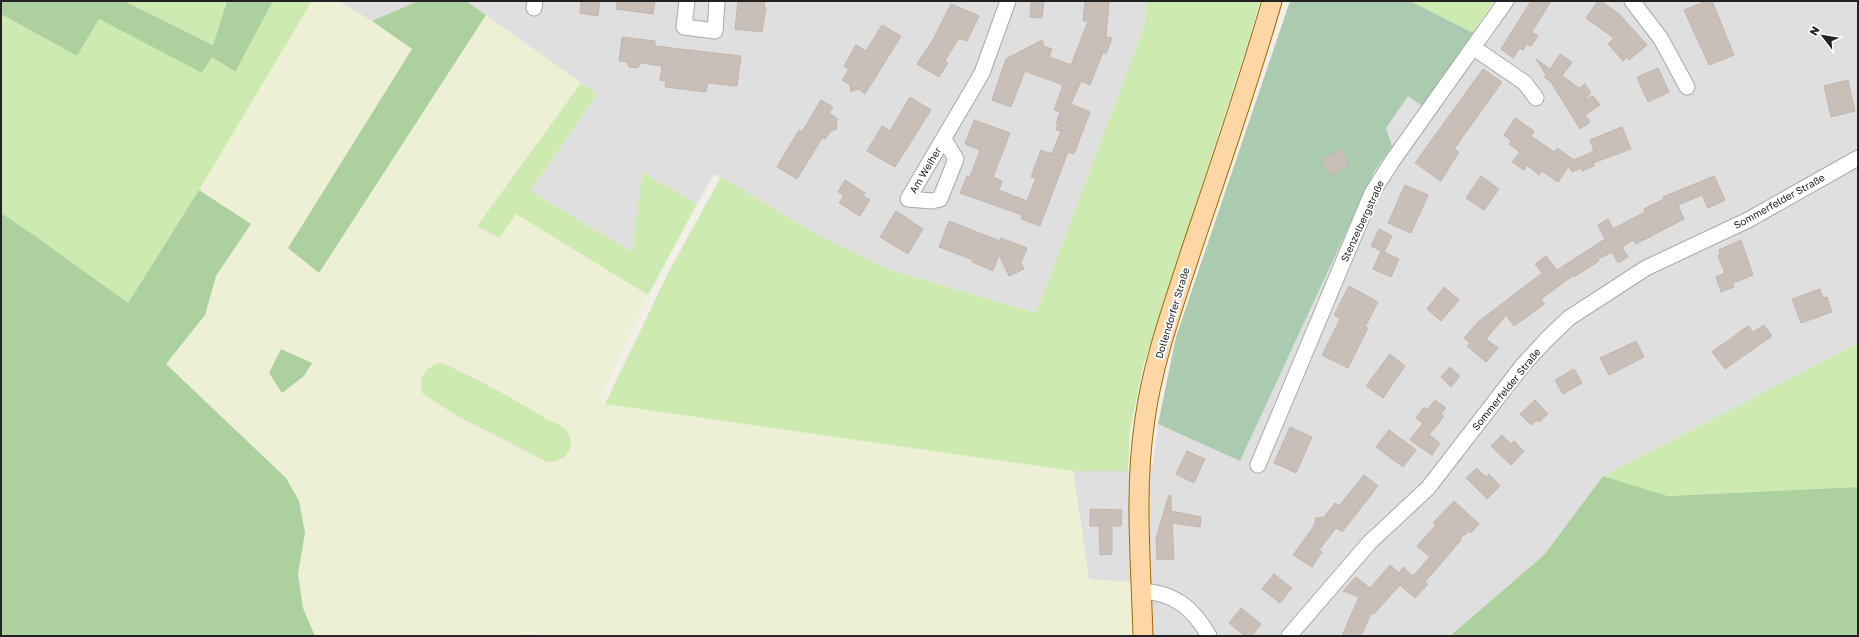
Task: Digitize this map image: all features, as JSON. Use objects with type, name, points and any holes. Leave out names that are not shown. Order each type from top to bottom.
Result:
[{"type":"main road","name":"Dollendorfer Straße","points":[[1143,636],[1141,460],[1144,420],[1151,382],[1165,332],[1242,99],[1272,1]]},
{"type":"street","points":[[687,1],[684,27],[715,31],[717,1]]},
{"type":"street","name":"Am Weiher","points":[[944,139],[982,74],[1008,1]]},
{"type":"street","name":"Stenzelbergstraße","points":[[1258,465],[1372,194],[1393,160],[1506,1]]},
{"type":"street","points":[[1632,1],[1662,39],[1687,87]]},
{"type":"street","points":[[1474,48],[1525,83],[1536,98]]},
{"type":"street","name":"Sommerfelder Straße","points":[[1289,636],[1370,542],[1428,488],[1523,365],[1569,318],[1646,268],[1748,220],[1858,158]]},
{"type":"street","points":[[1142,591],[1165,595],[1179,600],[1193,612],[1209,636]]},
{"type":"shaded area","points":[[338,1],[418,1],[372,21]]},
{"type":"shaded area","points":[[466,1],[1146,1],[1144,26],[1036,313],[887,269],[814,233],[714,174],[697,204],[642,172],[632,252],[530,191],[597,94]]},
{"type":"shaded area","points":[[696,1],[709,1],[708,18],[694,15]]},
{"type":"shaded area","points":[[1515,1],[1858,1],[1858,343],[1603,476],[1544,555],[1450,636],[1138,636],[1089,579],[1073,471],[1128,471],[1153,464],[1158,424],[1240,461],[1374,172],[1392,146],[1386,128],[1408,96],[1422,106],[1473,33],[1488,43]]},
{"type":"shaded area","points":[[1407,100],[1422,110],[1405,134],[1390,124]]},
{"type":"shaded area","points":[[937,161],[946,166],[938,188],[925,181]]},
{"type":"green space","points":[[1,1],[124,1],[213,45],[227,1],[273,1],[235,72],[212,57],[202,73],[99,19],[77,56],[1,14]]},
{"type":"green space","points":[[124,1],[227,1],[213,45]]},
{"type":"green space","points":[[273,1],[312,1],[199,190],[128,303],[1,213],[1,14],[77,56],[99,19],[202,73],[212,57],[234,72]]},
{"type":"green space","points":[[312,1],[338,1],[372,21],[412,49],[288,248],[319,272],[486,15],[581,83],[477,226],[516,214],[648,295],[599,400],[605,404],[1073,471],[1089,579],[1135,582],[1138,636],[535,636],[527,632],[525,636],[315,636],[303,608],[298,574],[305,533],[299,501],[286,478],[165,364],[205,315],[216,276],[250,224],[199,190]],"holes":[[[440,362],[473,376],[514,398],[551,422],[563,427],[547,462],[459,417]]]},
{"type":"green space","points":[[418,1],[466,1],[486,15],[319,273],[288,248],[412,49],[372,21]]},
{"type":"green space","points":[[1146,1],[1260,1],[1248,43],[1143,366],[1130,431],[1128,471],[1073,471],[605,404],[668,273],[721,177],[814,233],[887,269],[1036,313],[1144,26]]},
{"type":"green space","points":[[1290,1],[1410,1],[1473,33],[1422,106],[1408,96],[1386,128],[1392,146],[1374,172],[1240,461],[1158,424],[1176,337]]},
{"type":"green space","points":[[1410,1],[1494,1],[1473,33]]},
{"type":"green space","points":[[581,83],[597,94],[530,191],[632,252],[642,172],[697,204],[648,295],[516,214],[499,238],[477,226]]},
{"type":"green space","points":[[199,190],[251,224],[216,276],[205,315],[166,364],[286,478],[299,501],[305,533],[298,574],[303,608],[315,636],[1,636],[1,213],[128,303]]},
{"type":"green space","points":[[1858,343],[1858,487],[1668,496],[1603,476]]},
{"type":"green space","points":[[281,349],[312,363],[304,376],[282,393],[269,373]]},
{"type":"green space","points":[[440,362],[494,388],[564,428],[570,440],[569,451],[560,459],[547,462],[459,417],[423,394],[421,378],[427,369]]},
{"type":"green space","points":[[1603,476],[1668,496],[1858,487],[1858,636],[1450,636],[1544,555]]},
{"type":"building","points":[[581,1],[600,1],[598,16],[580,13]]},
{"type":"building","points":[[617,1],[655,1],[653,14],[616,9]]},
{"type":"building","points":[[738,1],[765,1],[764,7],[766,8],[762,32],[735,29]]},
{"type":"building","points":[[1031,1],[1044,1],[1042,18],[1030,17]]},
{"type":"building","points":[[1085,1],[1109,2],[1106,37],[1112,38],[1106,54],[1103,52],[1090,85],[1081,81],[1071,104],[1090,112],[1074,154],[1068,152],[1040,226],[1021,219],[1022,215],[960,193],[967,176],[970,177],[980,150],[965,144],[974,120],[1010,133],[993,177],[1002,181],[999,190],[1027,201],[1036,178],[1031,177],[1041,150],[1052,154],[1061,131],[1056,130],[1058,124],[1056,123],[1060,112],[1054,110],[1063,85],[1025,71],[1011,107],[992,100],[1006,59],[1042,40],[1044,46],[1052,49],[1049,57],[1071,65],[1088,21],[1083,21]]},
{"type":"building","points":[[1531,1],[1551,1],[1532,32],[1538,36],[1531,46],[1527,44],[1523,50],[1520,48],[1513,58],[1501,49]]},
{"type":"building","points":[[1598,1],[1601,1],[1619,14],[1647,45],[1629,60],[1628,56],[1623,61],[1608,44],[1614,38],[1586,18]]},
{"type":"building","points":[[1706,1],[1712,1],[1734,55],[1709,65],[1684,10]]},
{"type":"building","points":[[951,4],[979,16],[967,41],[959,38],[945,61],[948,63],[939,77],[917,64],[934,38]]},
{"type":"building","points":[[882,25],[901,36],[865,94],[858,89],[851,92],[850,85],[842,80],[849,69],[844,66],[856,45],[866,51]]},
{"type":"building","points":[[622,37],[655,41],[655,46],[741,56],[737,86],[708,83],[706,92],[665,87],[666,81],[660,80],[662,66],[640,63],[638,68],[629,67],[627,62],[619,61]]},
{"type":"building","points":[[1560,54],[1572,62],[1562,76],[1579,88],[1585,84],[1591,93],[1583,101],[1593,96],[1600,105],[1585,115],[1590,122],[1580,129],[1551,82],[1544,77],[1546,75],[1536,59],[1550,69]]},
{"type":"building","points":[[1658,68],[1669,92],[1648,102],[1637,77]]},
{"type":"building","points":[[1483,69],[1502,82],[1454,149],[1459,152],[1441,181],[1415,163]]},
{"type":"building","points":[[1848,80],[1855,111],[1831,117],[1824,86]]},
{"type":"building","points":[[910,97],[931,110],[895,167],[867,151],[882,126],[890,131]]},
{"type":"building","points":[[821,100],[833,107],[829,113],[838,119],[836,122],[837,129],[831,131],[825,139],[822,138],[797,179],[777,167],[799,130],[802,132]]},
{"type":"building","points":[[1515,118],[1534,131],[1531,136],[1554,152],[1557,148],[1574,160],[1594,151],[1590,140],[1622,127],[1631,149],[1593,163],[1594,166],[1582,171],[1581,168],[1572,172],[1569,166],[1558,182],[1542,171],[1539,175],[1527,165],[1524,170],[1512,162],[1520,152],[1509,144],[1511,141],[1504,135]]},
{"type":"building","points":[[1341,149],[1349,165],[1330,176],[1321,160]]},
{"type":"building","points":[[1481,176],[1499,189],[1484,210],[1466,198]]},
{"type":"building","points":[[1714,176],[1725,200],[1708,208],[1702,195],[1678,205],[1684,219],[1636,244],[1634,240],[1622,247],[1628,257],[1618,263],[1612,252],[1598,259],[1599,261],[1574,277],[1574,275],[1541,299],[1545,304],[1514,326],[1506,315],[1486,339],[1498,348],[1486,362],[1467,346],[1470,343],[1464,338],[1478,322],[1542,273],[1535,264],[1546,256],[1557,270],[1605,239],[1598,225],[1608,219],[1613,229],[1645,212],[1644,209],[1664,199],[1663,197]]},
{"type":"building","points":[[845,180],[865,193],[863,196],[870,200],[860,216],[839,203],[844,196],[838,192]]},
{"type":"building","points":[[1405,185],[1428,195],[1411,233],[1388,223]]},
{"type":"building","points":[[896,211],[923,229],[908,254],[880,237]]},
{"type":"building","points":[[949,221],[1000,241],[1001,238],[1027,248],[1021,263],[1024,269],[1009,276],[999,255],[993,271],[972,262],[973,260],[939,247]]},
{"type":"building","points":[[1379,229],[1392,236],[1384,252],[1399,259],[1391,277],[1373,269],[1381,251],[1371,246]]},
{"type":"building","points":[[1741,240],[1753,275],[1733,283],[1734,287],[1721,292],[1716,277],[1725,273],[1718,256],[1720,254],[1719,250]]},
{"type":"building","points":[[1349,286],[1378,302],[1365,327],[1368,328],[1348,368],[1322,355],[1340,319],[1334,315]]},
{"type":"building","points":[[1444,287],[1459,300],[1441,321],[1427,309]]},
{"type":"building","points":[[1820,289],[1823,298],[1827,297],[1832,312],[1801,323],[1792,299]]},
{"type":"building","points":[[1764,325],[1772,336],[1725,369],[1712,352],[1748,326],[1753,332]]},
{"type":"building","points":[[1636,341],[1644,357],[1609,375],[1600,358]]},
{"type":"building","points":[[1390,354],[1405,366],[1383,398],[1366,386]]},
{"type":"building","points":[[1450,367],[1460,376],[1451,387],[1441,377]]},
{"type":"building","points":[[1574,369],[1582,383],[1563,394],[1555,380]]},
{"type":"building","points":[[1435,400],[1446,408],[1441,414],[1444,416],[1429,435],[1440,443],[1432,455],[1410,440],[1423,423],[1416,418],[1424,407],[1427,410]]},
{"type":"building","points":[[1535,400],[1548,414],[1539,422],[1537,420],[1531,425],[1520,414]]},
{"type":"building","points":[[1290,427],[1312,437],[1296,473],[1274,463]]},
{"type":"building","points":[[1389,430],[1416,450],[1403,467],[1376,447]]},
{"type":"building","points":[[1502,435],[1511,444],[1514,441],[1524,451],[1511,465],[1491,446]]},
{"type":"building","points":[[1187,451],[1205,459],[1194,483],[1176,474]]},
{"type":"building","points":[[1477,468],[1486,477],[1489,474],[1500,486],[1487,499],[1466,478]]},
{"type":"building","points":[[1364,475],[1378,486],[1342,532],[1336,528],[1319,550],[1322,552],[1312,567],[1293,555],[1314,526],[1316,518],[1324,517],[1335,503],[1339,506]]},
{"type":"building","points":[[1169,495],[1171,496],[1171,511],[1201,517],[1200,527],[1172,523],[1174,559],[1157,560],[1156,538]]},
{"type":"building","points":[[1454,501],[1479,524],[1471,533],[1469,531],[1465,535],[1464,534],[1460,539],[1461,540],[1425,582],[1428,584],[1415,598],[1400,585],[1373,615],[1371,613],[1361,636],[1342,636],[1359,597],[1343,591],[1356,577],[1370,588],[1390,565],[1399,573],[1403,567],[1413,576],[1430,557],[1417,546],[1436,525],[1433,523]]},
{"type":"building","points":[[1090,509],[1122,510],[1121,526],[1112,526],[1112,554],[1100,555],[1099,526],[1090,526]]},
{"type":"building","points":[[1274,574],[1292,588],[1280,603],[1262,589]]},
{"type":"building","points":[[1241,608],[1261,624],[1252,636],[1245,636],[1229,623]]}]
